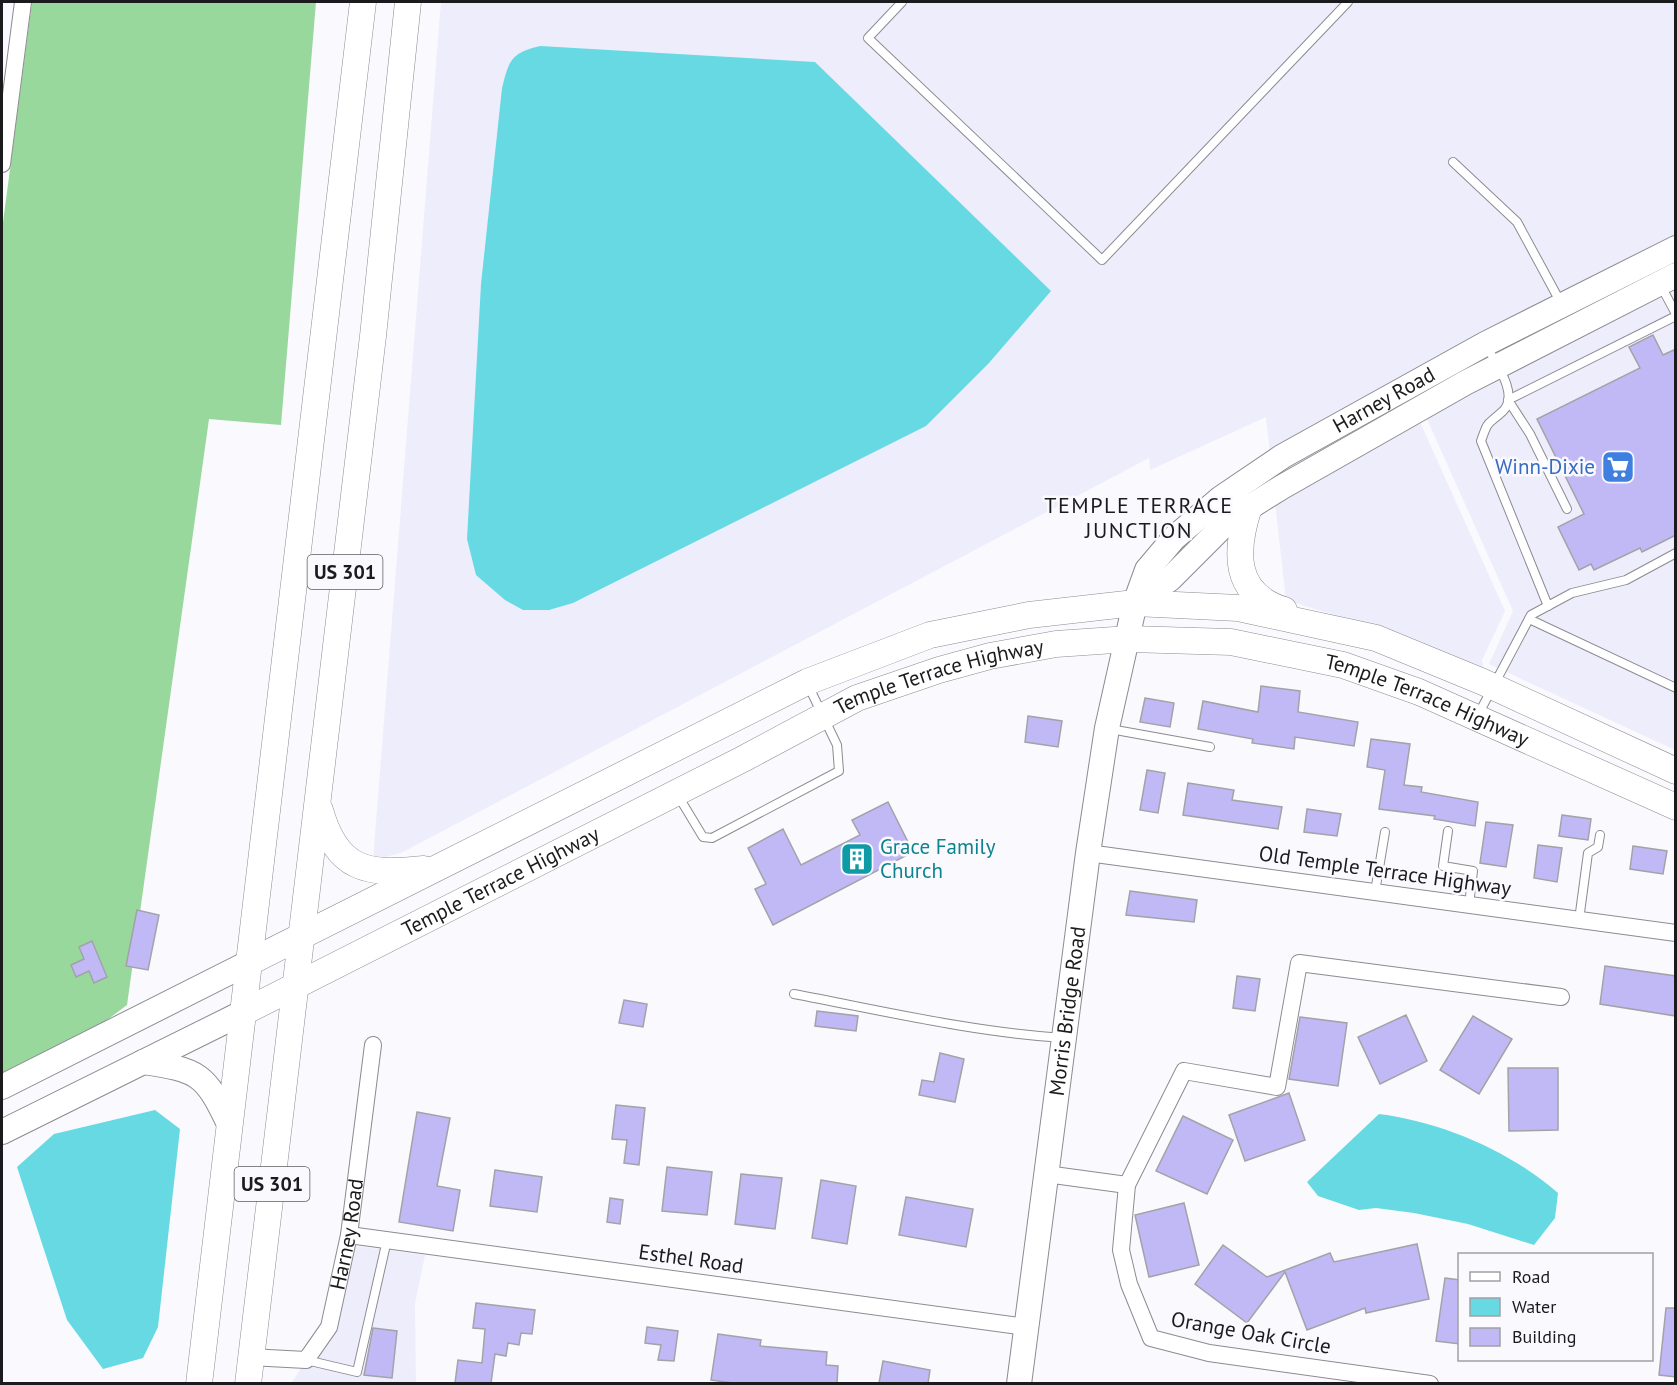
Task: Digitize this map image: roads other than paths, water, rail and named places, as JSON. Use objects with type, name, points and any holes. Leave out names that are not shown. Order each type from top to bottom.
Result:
[{"type":"main road","name":"US 301","points":[[199,1383],[363,2]]},
{"type":"main road","name":"US 301","points":[[248,1383],[373,336],[408,2]]},
{"type":"main road","points":[[1249,507],[1240,535],[1239,559],[1245,578],[1257,597],[1271,606],[1376,638]]},
{"type":"main road","name":"Temple Terrace Highway","points":[[248,963],[807,682],[930,635],[1029,615],[1136,603],[1238,608],[1376,638],[1494,687],[1676,771]]},
{"type":"main road","name":"Temple Terrace Highway","points":[[242,1012],[676,793],[857,698],[939,670],[990,656],[1056,644],[1129,639],[1231,642],[1321,659],[1419,692],[1676,807]]},
{"type":"main road","points":[[318,803],[327,836],[341,854],[357,865],[390,872],[440,867]]},
{"type":"main road","points":[[215,1383],[216,1234]]},
{"type":"street","points":[[2,164],[23,2]]},
{"type":"street","name":"Harney Road","points":[[1129,639],[1136,603],[1147,570],[1174,538],[1221,498],[1283,456],[1485,344],[1676,248]]},
{"type":"street","name":"Harney Road","points":[[1136,603],[1170,579],[1229,520],[1249,507],[1497,367],[1668,279]]},
{"type":"street","name":"Morris Bridge Road","points":[[1019,1383],[1088,853],[1107,728],[1129,639]]},
{"type":"street","name":"Old Temple Terrace Highway","points":[[1088,853],[1676,933]]},
{"type":"street","points":[[2,1087],[248,963]]},
{"type":"street","name":"Orange Oak Circle","points":[[1430,1383],[1209,1353],[1151,1338],[1129,1284],[1121,1250],[1127,1185],[1184,1071],[1278,1087],[1299,963],[1561,997]]},
{"type":"street","points":[[2,1132],[242,1012]]},
{"type":"street","name":"Harney Road","points":[[306,1360],[328,1327],[349,1235],[373,1045]]},
{"type":"street","points":[[143,1062],[182,1067],[200,1077],[215,1096],[228,1124]]},
{"type":"street","points":[[1046,1174],[1127,1185]]},
{"type":"street","name":"Esthel Road","points":[[349,1235],[1026,1327]]},
{"type":"street","points":[[251,1357],[306,1360]]},
{"type":"lane","points":[[902,2],[868,38],[1102,260],[1348,2]]},
{"type":"lane","points":[[1454,162],[1517,222],[1563,305]]},
{"type":"lane","points":[[1508,400],[1676,315],[1668,279]]},
{"type":"lane","points":[[1485,344],[1509,391],[1504,410],[1488,421],[1481,441],[1548,606]]},
{"type":"lane","points":[[1508,400],[1530,434],[1567,509]]},
{"type":"lane","points":[[1476,718],[1529,619],[1572,593],[1626,580],[1676,553]]},
{"type":"lane","points":[[1529,619],[1676,688]]},
{"type":"lane","points":[[676,793],[703,837],[712,838],[829,779],[839,771],[837,745],[807,682]]},
{"type":"lane","points":[[1107,728],[1210,747]]},
{"type":"lane","points":[[1448,831],[1443,866],[1473,871],[1469,905]]},
{"type":"lane","points":[[1375,892],[1384,832]]},
{"type":"lane","points":[[1580,920],[1588,853],[1598,847],[1600,835]]},
{"type":"lane","points":[[794,994],[945,1025],[1014,1035],[1064,1038]]},
{"type":"lane","points":[[306,1360],[357,1372],[387,1240]]},
{"type":"water","points":[[540,46],[815,62],[1051,291],[989,363],[926,426],[573,603],[549,610],[523,610],[505,600],[476,575],[467,539],[481,284],[502,88],[509,64],[513,59],[523,52]]},
{"type":"water","points":[[155,1110],[180,1129],[158,1327],[143,1358],[103,1369],[67,1320],[17,1167],[54,1134]]},
{"type":"water","points":[[1379,1114],[1451,1131],[1519,1164],[1558,1193],[1555,1218],[1534,1245],[1468,1224],[1376,1208],[1359,1210],[1318,1196],[1307,1182]]},
{"type":"place","name":"Winn-Dixie","points":[[1618,467]]},
{"type":"place","name":"Grace Family Church","points":[[857,859]]},
{"type":"district","name":"TEMPLE TERRACE JUNCTION","points":[[1139,518]]}]
